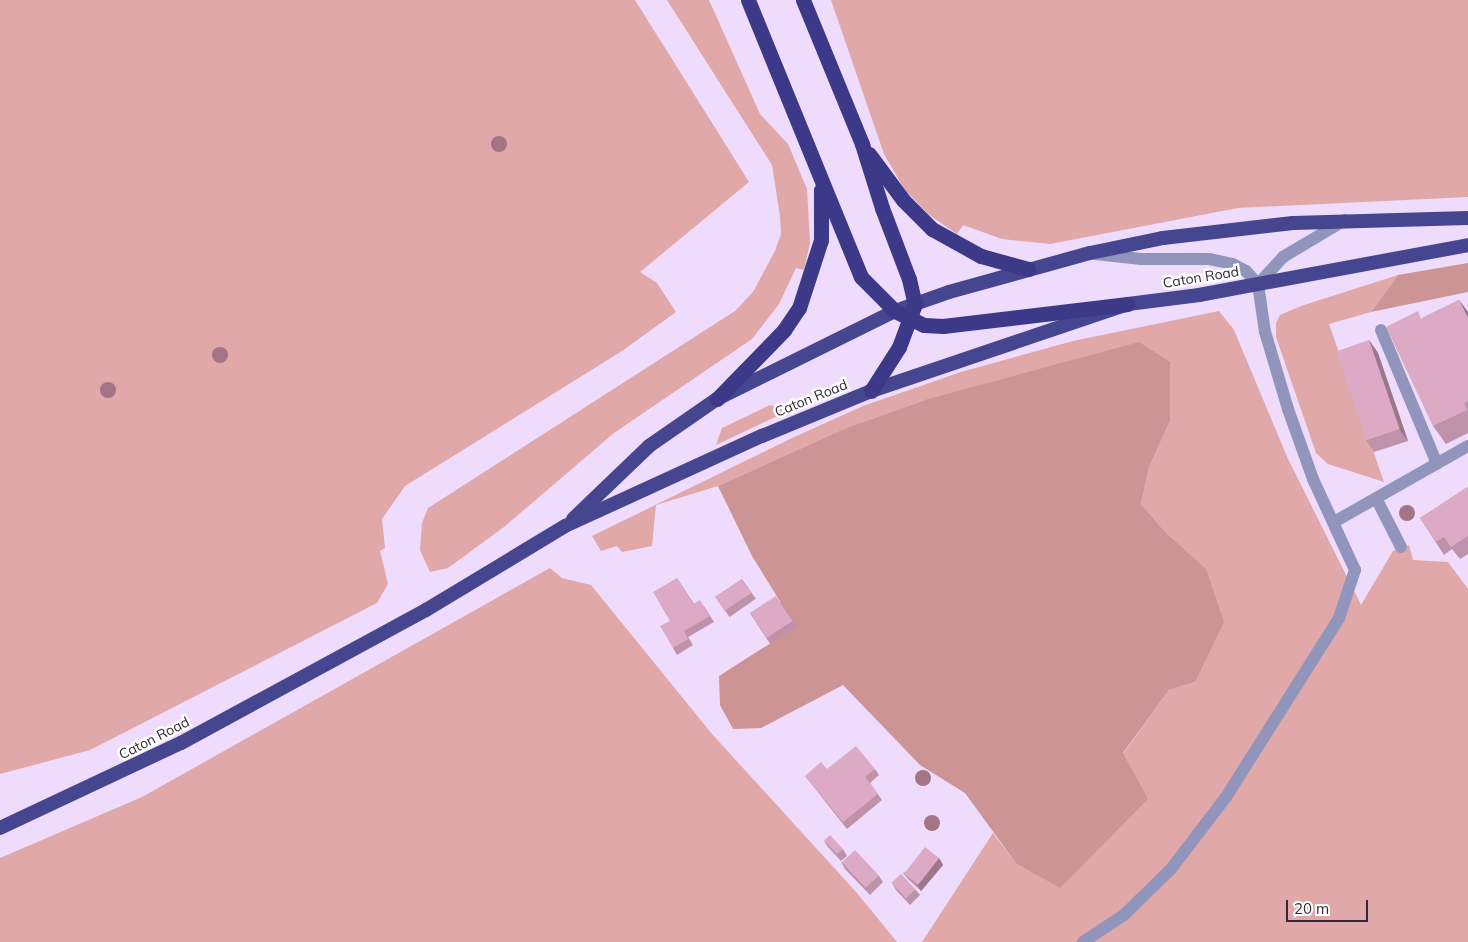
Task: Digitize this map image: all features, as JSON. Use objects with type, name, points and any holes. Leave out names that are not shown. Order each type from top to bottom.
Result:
[{"type":"highway","points":[[748,0],[821,184],[861,277],[895,311],[924,325],[943,326],[1128,304]]},
{"type":"highway","points":[[803,0],[862,144],[882,208],[909,280],[914,304],[899,347],[871,391]]},
{"type":"highway","points":[[862,144],[903,200],[932,229],[981,256],[1028,269]]},
{"type":"highway","points":[[717,399],[784,330],[799,308],[821,240],[821,184]]},
{"type":"highway","points":[[565,526],[649,446],[717,399],[895,311],[914,304],[1028,269],[1090,254],[1220,230],[1346,220],[1468,218]]},
{"type":"highway","name":"Caton Road","points":[[0,828],[181,743],[426,610],[565,526],[762,436],[871,391],[1128,304],[1258,284],[1468,245]]},
{"type":"lane","points":[[1258,284],[1283,257],[1346,220]]},
{"type":"lane","points":[[1083,942],[1124,915],[1171,869],[1226,797],[1301,683],[1339,618],[1355,570],[1313,480],[1288,409],[1265,332],[1258,284],[1246,271],[1233,264],[1210,259],[1141,259],[1090,254]]},
{"type":"lane","points":[[1381,330],[1437,464]]},
{"type":"lane","points":[[1334,522],[1468,446]]},
{"type":"lane","points":[[1376,498],[1401,548]]},
{"type":"shaded area","points":[[0,0],[635,0],[749,182],[640,272],[657,283],[676,312],[622,351],[405,486],[382,519],[385,548],[380,551],[388,584],[377,603],[90,750],[0,774]]},
{"type":"shaded area","points":[[667,0],[709,0],[760,114],[788,144],[807,189],[810,243],[804,270],[796,268],[779,304],[752,339],[614,433],[504,527],[448,568],[430,572],[420,550],[422,523],[428,508],[735,311],[753,292],[775,251],[781,234],[772,165]]},
{"type":"shaded area","points":[[831,0],[1468,0],[1468,197],[1238,208],[1050,244],[1002,239],[963,225],[957,234],[928,214],[905,190],[884,154]]},
{"type":"shaded area","points":[[1468,263],[1468,292],[1371,312],[1398,275]]},
{"type":"shaded area","points":[[1398,275],[1371,312],[1329,324],[1384,482],[1328,464],[1316,453],[1276,337],[1276,323],[1280,315],[1301,306]]},
{"type":"shaded area","points":[[1219,311],[1234,330],[1288,459],[1361,605],[1393,551],[1409,545],[1413,560],[1448,562],[1468,589],[1468,942],[922,942],[993,833],[1016,863],[1147,799],[1123,754],[1169,690],[1195,682],[1168,535],[1141,504],[1149,467],[1170,421],[925,400],[846,428],[718,486],[656,505],[652,546],[622,552],[617,546],[601,551],[592,536],[792,438],[863,406],[961,372],[1073,341]]},
{"type":"shaded area","points":[[1139,342],[1170,362],[1170,421],[1149,467],[1141,504],[1168,535],[1206,569],[1224,622],[1195,682],[1169,690],[1123,753],[1148,799],[1060,888],[1016,863],[965,793],[920,765],[843,685],[761,728],[733,729],[720,705],[719,676],[796,627],[752,556],[718,486],[846,428],[925,400]]},
{"type":"shaded area","points":[[770,405],[788,411],[716,445],[722,428]]},
{"type":"shaded area","points":[[550,568],[562,578],[591,585],[712,734],[857,893],[897,942],[0,942],[0,858],[142,797]]},
{"type":"building","points":[[1459,300],[1468,318],[1468,401],[1464,403],[1467,410],[1433,426],[1386,327],[1418,311],[1421,319]]},
{"type":"building","points":[[1369,340],[1400,429],[1367,440],[1336,351]]},
{"type":"building","points":[[1467,487],[1468,536],[1451,547],[1444,537],[1436,542],[1420,518]]},
{"type":"building","points":[[677,578],[693,604],[700,600],[710,616],[684,631],[688,639],[673,648],[660,626],[670,621],[653,592]]},
{"type":"building","points":[[742,579],[751,593],[724,611],[715,596]]},
{"type":"building","points":[[776,596],[792,621],[766,638],[750,613]]},
{"type":"building","points":[[856,746],[875,769],[865,777],[878,794],[843,822],[805,776],[821,762],[827,769]]},
{"type":"building","points":[[830,835],[843,849],[837,854],[824,840]]},
{"type":"building","points":[[925,847],[939,858],[918,885],[904,874]]},
{"type":"building","points":[[855,850],[879,876],[866,888],[842,862]]},
{"type":"building","points":[[901,874],[915,889],[906,898],[891,883]]}]
